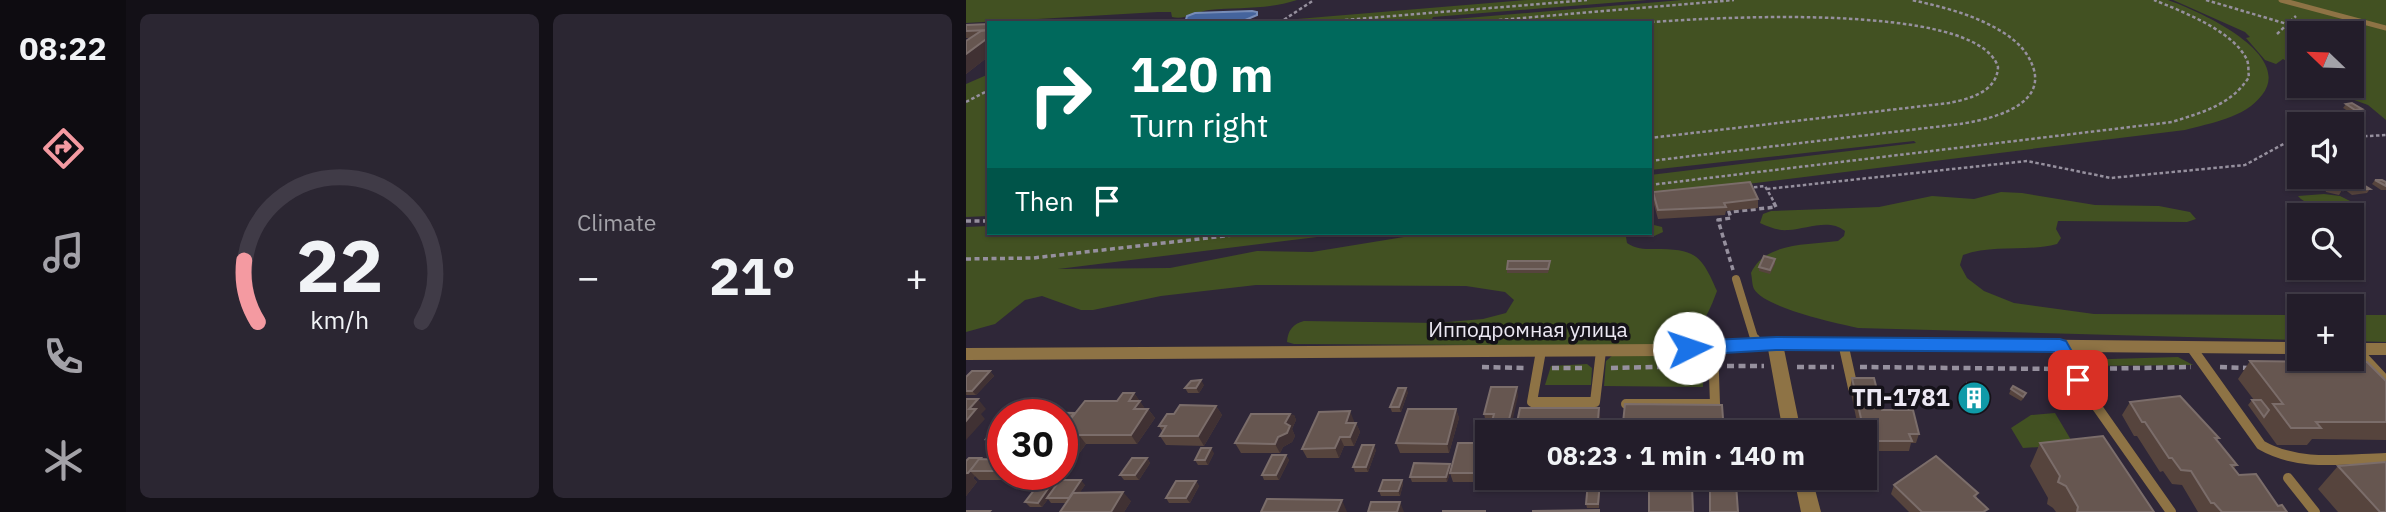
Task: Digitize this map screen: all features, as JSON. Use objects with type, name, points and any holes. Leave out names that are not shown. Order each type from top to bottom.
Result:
[{"type":"street","name":"Ипподромная улица","points":[[966,354],[1601,351],[1776,343],[2287,348]]},
{"type":"street","points":[[1776,343],[1789,420]]},
{"type":"street","points":[[2364,349],[2386,349]]},
{"type":"street","points":[[1806,490],[1811,512]]},
{"type":"lane","points":[[2281,0],[2386,28]]},
{"type":"lane","points":[[1736,279],[1756,344]]},
{"type":"lane","points":[[1843,343],[1855,397]]},
{"type":"lane","points":[[2060,345],[2072,369],[2171,512]]},
{"type":"lane","points":[[1626,404],[1715,404],[1713,346]]},
{"type":"lane","points":[[2191,347],[2268,451],[2292,459],[2386,458]]},
{"type":"lane","points":[[1541,351],[1532,402],[1595,402],[1601,351]]},
{"type":"lane","points":[[2364,359],[2386,381]]},
{"type":"lane","points":[[2288,478],[2315,512]]},
{"type":"path","points":[[1282,21],[1314,0]]},
{"type":"path","points":[[1333,21],[1587,0]]},
{"type":"path","points":[[1487,21],[1734,0]]},
{"type":"path","points":[[1652,161],[1938,128],[2004,112],[2025,99],[2036,79],[2034,67],[2020,46],[2007,35],[1970,16],[1912,0]]},
{"type":"path","points":[[1652,185],[2150,125],[2202,114],[2233,100],[2245,89],[2250,76],[2249,65],[2242,52],[2230,40],[2196,18],[2154,0]]},
{"type":"path","points":[[2206,0],[2287,24]]},
{"type":"path","points":[[1652,22],[1777,11]]},
{"type":"path","points":[[1652,138],[1891,113],[1968,98],[1990,86],[1997,79],[1999,70],[1991,51],[1973,35]]},
{"type":"path","points":[[966,102],[987,91]]},
{"type":"path","points":[[2364,136],[2386,135]]},
{"type":"path","points":[[1767,189],[2027,162],[2111,178],[2245,165],[2287,142]]},
{"type":"path","points":[[1736,279],[1718,219],[1731,218],[1729,212],[1776,207],[1766,186],[1740,189]]},
{"type":"path","points":[[966,222],[987,221]]},
{"type":"path","points":[[966,259],[1033,258],[1234,235]]},
{"type":"path","points":[[1474,368],[2258,368]]},
{"type":"green space","points":[[966,0],[1297,0],[1264,7],[1209,10],[1181,17],[1172,17],[1171,12],[1158,12],[966,23]]},
{"type":"green space","points":[[1527,0],[1647,0],[1433,17],[1431,21],[1273,21]]},
{"type":"green space","points":[[1682,0],[2168,0],[2219,23],[2238,36],[2254,49],[2265,64],[2269,79],[2262,95],[2246,109],[2226,119],[2185,130],[1652,196],[1652,175],[1916,143],[1914,141],[1652,170],[1652,21],[1431,21]]},
{"type":"green space","points":[[2173,0],[2386,0],[2386,120],[2368,105],[2349,98],[2364,98],[2364,21],[2287,21],[2287,62],[2283,59],[2276,64],[2265,60],[2246,38],[2250,37],[2245,32]]},
{"type":"green space","points":[[987,75],[987,216],[966,217],[966,84]]},
{"type":"green space","points":[[2001,192],[2022,193],[2095,205],[2159,206],[2190,212],[2196,219],[2187,222],[2058,221],[2056,229],[2061,238],[2057,244],[1986,250],[1963,255],[1960,265],[1967,278],[1984,291],[2014,303],[2094,314],[2287,315],[2287,340],[1858,328],[1786,308],[1761,296],[1753,287],[1751,273],[1766,255],[1788,247],[1838,241],[1845,231],[1832,225],[1777,229],[1760,223],[1763,214],[1771,211],[1879,207],[1932,196],[1974,199]]},
{"type":"green space","points":[[2298,196],[2340,196],[2354,203],[2308,203]]},
{"type":"green space","points":[[1652,224],[1662,227],[1663,232],[1652,237],[1629,236],[1626,237],[1627,243],[1640,248],[1679,250],[1695,256],[1701,261],[1717,291],[1707,314],[1696,329],[1680,340],[1656,346],[1287,342],[1292,328],[1304,321],[1437,323],[1483,319],[1506,313],[1514,300],[1505,292],[1466,286],[1256,285],[1161,296],[1093,310],[1081,310],[1042,296],[1025,300],[995,324],[966,332],[966,227],[987,226],[987,235],[1334,235],[1058,269],[1170,268],[1257,251],[1312,252],[1410,236],[1652,235]]},
{"type":"green space","points":[[2364,315],[2386,315],[2386,342],[2364,341]]},
{"type":"green space","points":[[1613,355],[1696,355],[1702,362],[1703,387],[1604,386],[1606,361]]},
{"type":"green space","points":[[2178,357],[2193,365],[2079,366],[2077,360]]},
{"type":"green space","points":[[1587,364],[1592,368],[1591,385],[1545,385],[1551,366]]},
{"type":"green space","points":[[2055,413],[2074,445],[2023,448],[2011,428],[2031,415]]},
{"type":"water","points":[[1252,11],[1257,12],[1257,15],[1243,21],[1186,21],[1187,16],[1195,13]]},
{"type":"building","points":[[987,24],[987,30],[966,31],[966,25]]},
{"type":"building","points":[[987,30],[987,38],[966,54],[966,41]]},
{"type":"building","points":[[2352,103],[2362,109],[2355,110],[2346,104]]},
{"type":"building","points":[[1750,182],[1758,199],[1724,203],[1726,207],[1658,210],[1653,192]]},
{"type":"building","points":[[1764,256],[1775,259],[1770,270],[1759,267]]},
{"type":"building","points":[[1508,261],[1550,261],[1548,269],[1507,269]]},
{"type":"building","points":[[2250,361],[2287,361],[2287,371],[2364,371],[2364,362],[2367,362],[2386,381],[2386,422],[2316,422],[2321,428],[2291,428],[2273,404],[2283,404]]},
{"type":"building","points":[[972,371],[990,371],[972,391],[966,391],[966,377]]},
{"type":"building","points":[[1852,378],[1874,378],[1882,410],[1913,410],[1919,434],[1909,434],[1912,441],[1877,441],[1877,420],[1861,420]]},
{"type":"building","points":[[1201,380],[1196,388],[1185,388],[1191,381]]},
{"type":"building","points":[[1967,383],[1987,389],[1986,403],[1965,397]]},
{"type":"building","points":[[2013,386],[2026,393],[2023,397],[2011,389]]},
{"type":"building","points":[[1491,387],[1517,387],[1509,420],[1492,420],[1494,414],[1484,414]]},
{"type":"building","points":[[1398,388],[1406,388],[1399,407],[1390,407]]},
{"type":"building","points":[[1123,393],[1134,393],[1129,401],[1140,401],[1134,409],[1148,409],[1131,435],[1078,436],[1078,410],[1085,401],[1117,401]]},
{"type":"building","points":[[2180,396],[2219,438],[2215,438],[2237,465],[2231,465],[2239,475],[2256,474],[2278,506],[2282,505],[2287,512],[2222,512],[2211,503],[2191,471],[2181,470],[2172,458],[2169,458],[2130,402]]},
{"type":"building","points":[[966,399],[978,399],[969,409],[976,409],[966,421]]},
{"type":"building","points":[[2252,400],[2261,400],[2269,410],[2264,417]]},
{"type":"building","points":[[1625,404],[1722,405],[1723,420],[1623,420]]},
{"type":"building","points":[[1180,405],[1216,406],[1198,436],[1160,436],[1166,426],[1159,426],[1167,414],[1174,414]]},
{"type":"building","points":[[1520,408],[1599,408],[1598,420],[1518,420]]},
{"type":"building","points":[[1408,409],[1456,409],[1447,444],[1396,443]]},
{"type":"building","points":[[1350,411],[1346,423],[1356,423],[1350,437],[1340,437],[1335,448],[1302,449],[1319,412]]},
{"type":"building","points":[[1251,414],[1290,414],[1285,423],[1290,426],[1287,433],[1278,437],[1275,444],[1235,443]]},
{"type":"building","points":[[2103,436],[2154,512],[2077,512],[2078,507],[2066,486],[2058,482],[2060,476],[2040,443]]},
{"type":"building","points":[[1458,443],[1475,443],[1475,473],[1450,473]]},
{"type":"building","points":[[1362,445],[1374,445],[1366,467],[1353,467]]},
{"type":"building","points":[[1201,448],[1211,448],[1205,460],[1195,460]]},
{"type":"building","points":[[1272,455],[1286,455],[1276,475],[1262,475]]},
{"type":"building","points":[[1936,456],[1978,493],[1974,496],[1988,509],[1983,512],[1922,512],[1894,485]]},
{"type":"building","points":[[969,458],[981,458],[966,473],[966,461]]},
{"type":"building","points":[[1132,458],[1147,458],[1135,475],[1120,475]]},
{"type":"building","points":[[979,459],[987,459],[987,471],[970,471]]},
{"type":"building","points":[[2386,462],[2386,512],[2380,512],[2338,466]]},
{"type":"building","points":[[1414,463],[1450,464],[1446,477],[1410,477]]},
{"type":"building","points":[[1383,480],[1402,480],[1398,491],[1379,491]]},
{"type":"building","points":[[1176,481],[1196,481],[1186,498],[1166,498]]},
{"type":"building","points":[[1034,490],[1047,490],[1038,503],[1025,502]]},
{"type":"building","points":[[1053,490],[1074,490],[1069,498],[1047,498]]},
{"type":"building","points":[[1587,490],[1599,490],[1598,504],[1586,504]]},
{"type":"building","points":[[1649,490],[1692,490],[1693,512],[1649,512]]},
{"type":"building","points":[[1710,490],[1736,490],[1738,512],[1710,512]]},
{"type":"building","points":[[1123,492],[1111,512],[1060,512],[1073,493]]},
{"type":"building","points":[[1267,499],[1342,500],[1337,512],[1261,512]]},
{"type":"building","points":[[1371,502],[1400,502],[1397,512],[1368,512]]},
{"type":"building","points":[[1485,511],[1485,512],[1443,512]]},
{"type":"building","points":[[1533,511],[1599,512],[1533,512]]},
{"type":"place","name":"ТП-1781","points":[[1974,398]]},
{"type":"route","points":[[1689,348],[1776,343],[2060,345],[2078,380]]}]
